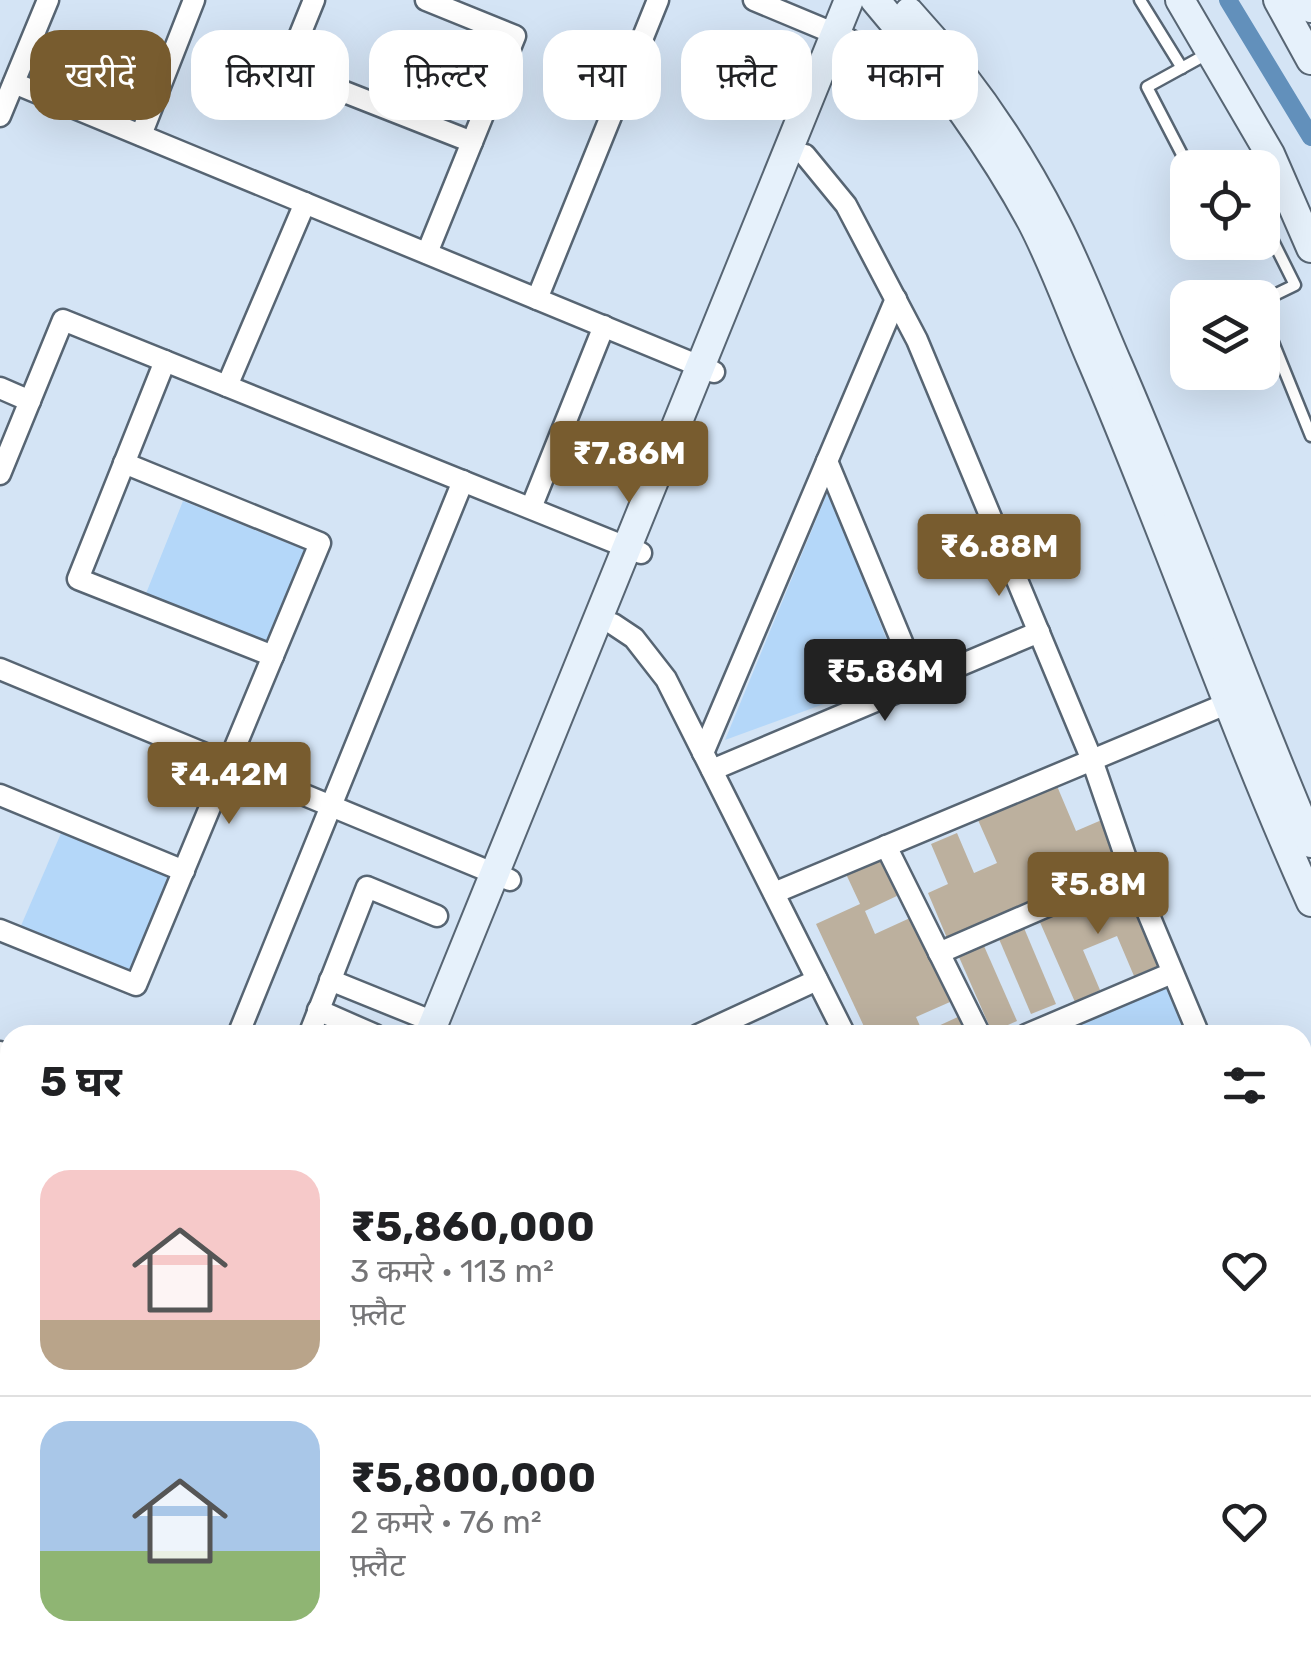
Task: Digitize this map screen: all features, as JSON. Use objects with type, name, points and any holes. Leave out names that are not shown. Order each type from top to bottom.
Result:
[{"type":"street","points":[[0,116],[48,0]]},
{"type":"street","points":[[141,135],[194,0]]},
{"type":"street","points":[[314,0],[286,69],[472,142]]},
{"type":"street","points":[[426,0],[516,36],[427,254]]},
{"type":"street","points":[[536,298],[658,0]]},
{"type":"street","points":[[754,0],[832,32]]},
{"type":"street","points":[[844,30],[849,0]]},
{"type":"street","points":[[847,30],[866,0]]},
{"type":"street","points":[[875,0],[922,55],[1036,209]]},
{"type":"street","points":[[898,0],[977,93],[1015,150],[1036,209],[1135,433],[1311,902]]},
{"type":"street","points":[[1180,0],[1270,154],[1311,248]]},
{"type":"street","points":[[1278,0],[1311,60]]},
{"type":"street","points":[[1306,0],[1311,8]]},
{"type":"street","points":[[440,1025],[832,64]]},
{"type":"street","points":[[706,369],[805,155],[832,71]]},
{"type":"street","points":[[14,82],[706,369]]},
{"type":"street","points":[[805,155],[846,205],[918,340],[1092,760],[1130,870],[1195,1025]]},
{"type":"street","points":[[227,386],[305,203]]},
{"type":"street","points":[[708,761],[896,298]]},
{"type":"street","points":[[0,474],[64,320],[634,550]]},
{"type":"street","points":[[530,508],[604,326]]},
{"type":"street","points":[[165,361],[78,579],[273,656]]},
{"type":"street","points":[[0,388],[30,401]]},
{"type":"street","points":[[827,461],[919,683]]},
{"type":"street","points":[[0,930],[136,985],[320,543],[124,463]]},
{"type":"street","points":[[242,1025],[463,481]]},
{"type":"street","points":[[502,876],[613,624],[634,550]]},
{"type":"street","points":[[613,624],[634,638],[666,678],[840,1025]]},
{"type":"street","points":[[708,761],[919,683],[1039,632]]},
{"type":"street","points":[[0,669],[502,876]]},
{"type":"street","points":[[774,893],[1237,699]]},
{"type":"street","points":[[1237,699],[1311,843]]},
{"type":"street","points":[[0,795],[184,871]]},
{"type":"street","points":[[886,846],[975,1025]]},
{"type":"street","points":[[939,953],[1130,870]]},
{"type":"street","points":[[312,1025],[367,887],[437,916]]},
{"type":"street","points":[[1049,1025],[1172,972]]},
{"type":"street","points":[[330,980],[424,1025]]},
{"type":"street","points":[[720,1025],[817,980]]},
{"type":"street","points":[[318,1010],[352,1025]]},
{"type":"lane","points":[[1140,0],[1182,68]]},
{"type":"lane","points":[[1180,150],[1147,87],[1210,52]]},
{"type":"lane","points":[[1280,255],[1295,285],[1280,292]]},
{"type":"lane","points":[[1280,359],[1311,436]]},
{"type":"shaded area","points":[[828,491],[901,676],[725,740]]},
{"type":"shaded area","points":[[183,501],[307,551],[268,646],[145,596]]},
{"type":"shaded area","points":[[62,831],[170,876],[129,973],[20,928]]},
{"type":"shaded area","points":[[1166,984],[1184,1025],[1072,1025]]},
{"type":"building","points":[[1057,786],[1076,831],[1104,819],[1123,861],[947,938],[928,893],[948,884],[931,844],[957,833],[974,873],[997,863],[978,820]]},
{"type":"building","points":[[881,858],[899,895],[865,911],[875,934],[910,918],[950,1002],[916,1017],[920,1025],[863,1025],[816,924],[860,904],[846,874]]},
{"type":"building","points":[[1126,883],[1162,964],[1134,976],[1117,936],[1083,950],[1100,990],[1075,1002],[1039,920]]},
{"type":"building","points":[[1024,928],[1056,1004],[1031,1014],[999,939]]},
{"type":"building","points":[[984,946],[1017,1021],[989,1025],[959,957]]},
{"type":"building","points":[[960,1016],[964,1025],[940,1025]]},
{"type":"waterway","points":[[1228,0],[1311,137]]}]
